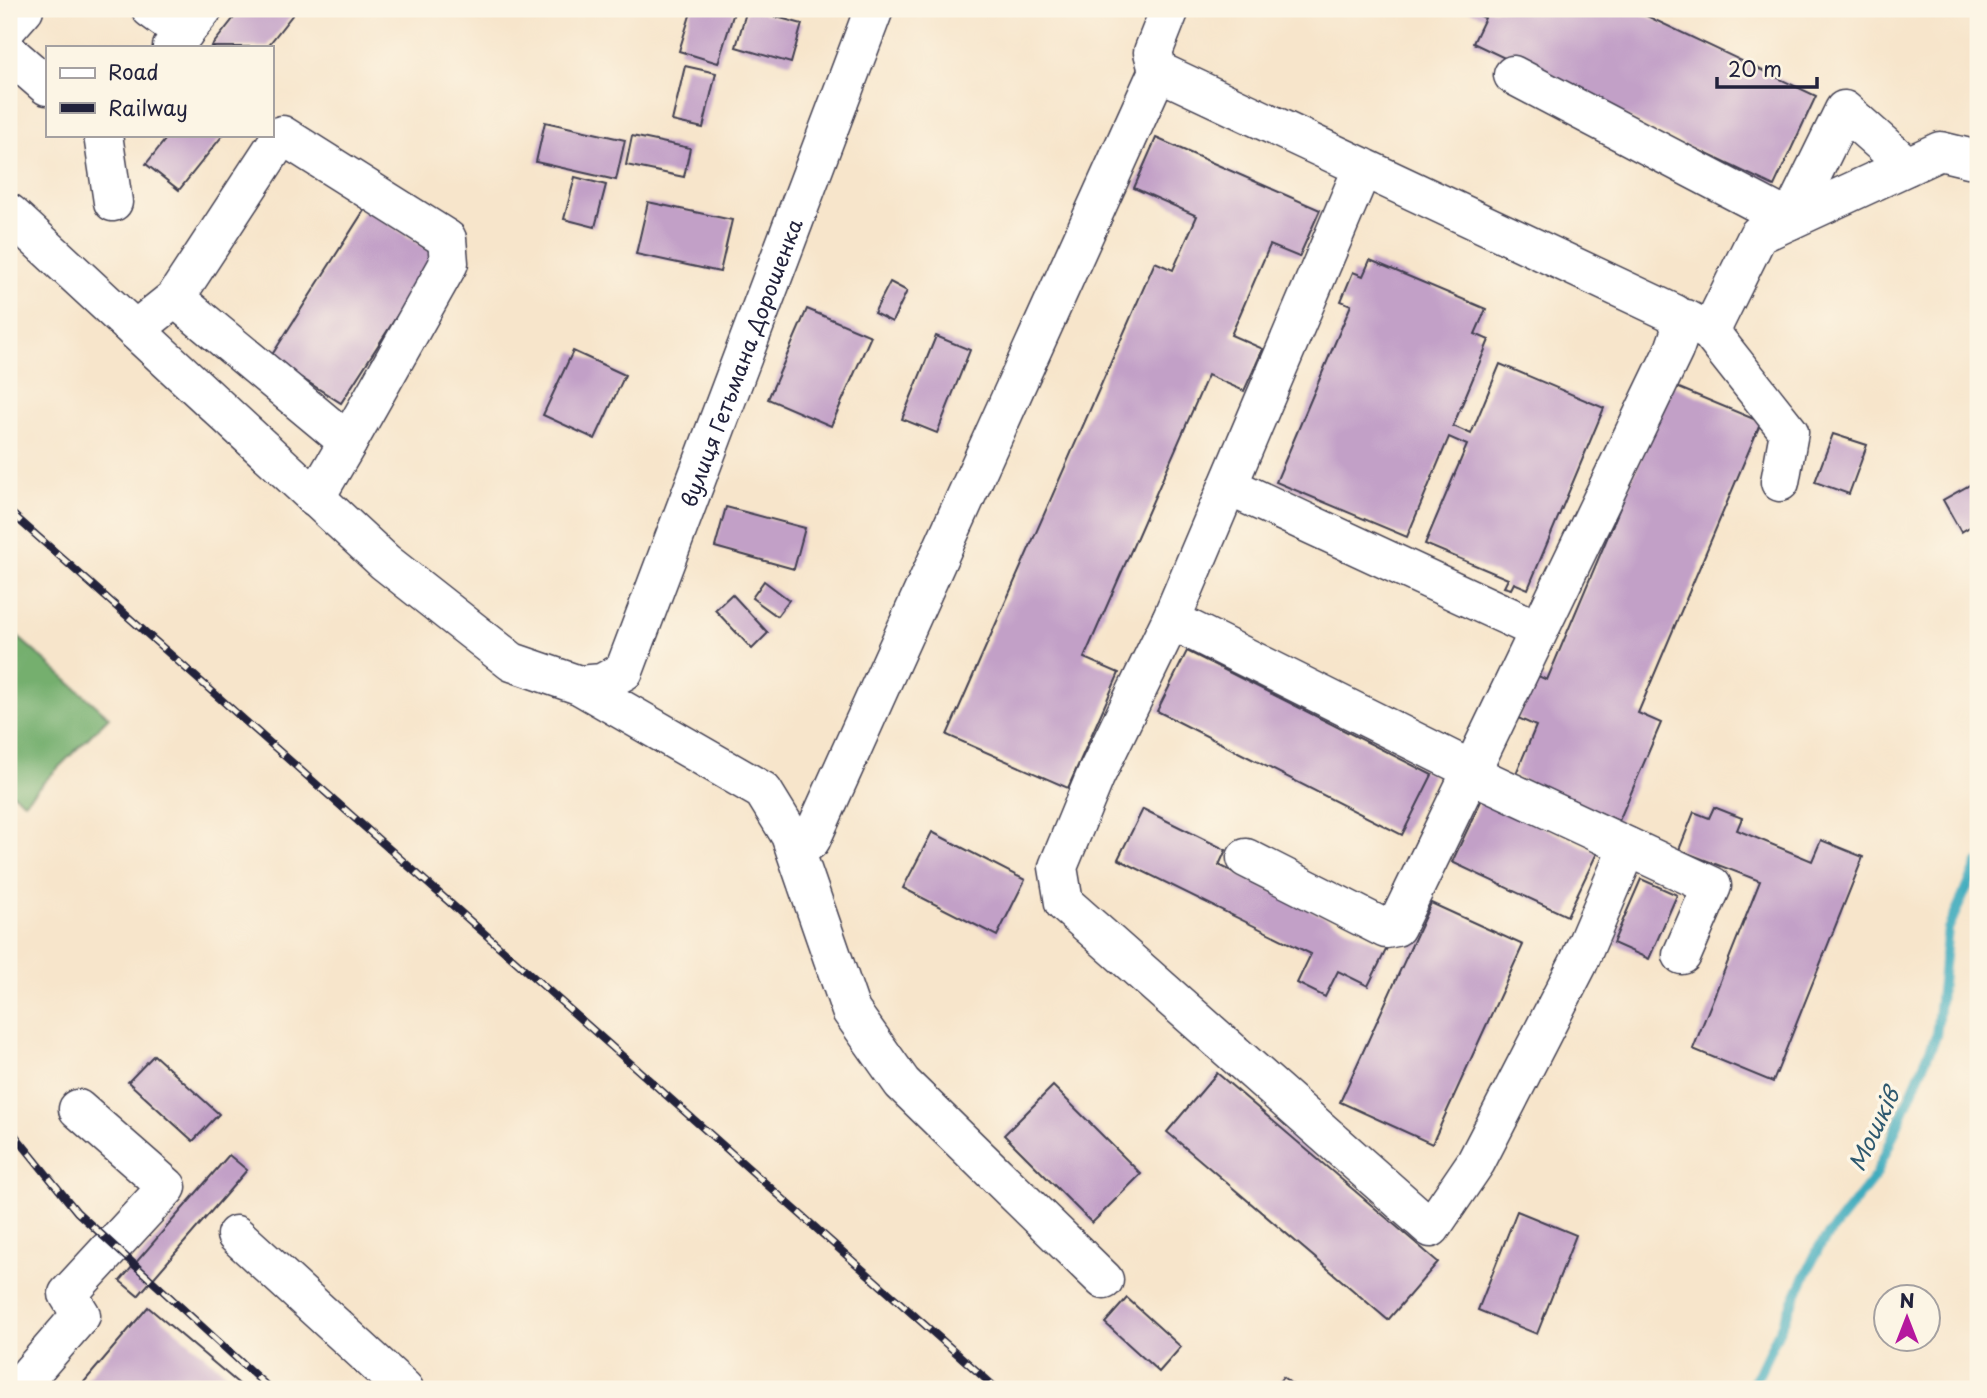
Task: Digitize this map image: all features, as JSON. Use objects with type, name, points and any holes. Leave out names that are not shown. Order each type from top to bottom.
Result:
[{"type":"street","points":[[9,26],[24,9]]},
{"type":"street","points":[[151,9],[186,30]]},
{"type":"street","name":"вулиця Гетьмана Дорошенка","points":[[579,685],[602,683],[624,671],[874,9]]},
{"type":"street","points":[[796,851],[811,840],[1158,71],[1153,52],[1170,9]]},
{"type":"street","points":[[9,54],[46,85]]},
{"type":"street","points":[[1158,71],[1710,332],[1789,432],[1780,482]]},
{"type":"street","points":[[1513,75],[1790,220]]},
{"type":"street","points":[[1790,220],[1844,110],[1907,166]]},
{"type":"street","points":[[135,330],[175,298],[282,135],[447,239],[449,263],[315,498]]},
{"type":"street","points":[[103,136],[113,202]]},
{"type":"street","points":[[1710,332],[1758,235],[1940,151],[1969,158]]},
{"type":"street","points":[[1363,167],[1171,620],[1094,777],[1058,867],[1064,903],[1431,1228],[1476,1162],[1566,988],[1628,847]]},
{"type":"street","points":[[9,213],[385,562],[512,662],[579,685],[763,791],[790,835],[851,1010],[901,1083],[1104,1280]]},
{"type":"street","points":[[175,298],[348,442]]},
{"type":"street","points":[[1246,858],[1386,929],[1396,927],[1674,350],[1681,330],[1675,314]]},
{"type":"street","points":[[1228,486],[1538,629]]},
{"type":"street","points":[[1171,620],[1471,771],[1712,886],[1682,955]]},
{"type":"street","points":[[17,1389],[81,1315],[68,1294],[167,1187],[78,1109]]},
{"type":"street","points":[[236,1235],[404,1389]]},
{"type":"green space","points":[[9,629],[109,717],[24,802],[9,791]]},
{"type":"building","points":[[241,9],[297,9],[268,46],[212,46]]},
{"type":"building","points":[[692,9],[735,9],[718,63],[679,51]]},
{"type":"building","points":[[747,9],[802,24],[791,63],[736,47]]},
{"type":"building","points":[[1466,9],[1632,9],[1816,96],[1774,186],[1473,43],[1485,18]]},
{"type":"building","points":[[685,66],[716,73],[703,128],[672,121]]},
{"type":"building","points":[[545,122],[625,140],[616,180],[536,162]]},
{"type":"building","points":[[168,136],[222,136],[179,190],[146,164]]},
{"type":"building","points":[[632,136],[690,148],[684,177],[626,165]]},
{"type":"building","points":[[1156,138],[1320,210],[1299,257],[1270,245],[1231,335],[1263,349],[1244,391],[1208,375],[1084,658],[1119,673],[1068,788],[947,735],[1155,262],[1173,270],[1197,216],[1134,188]]},
{"type":"building","points":[[575,177],[606,185],[595,227],[564,219]]},
{"type":"building","points":[[648,202],[732,220],[720,272],[636,254]]},
{"type":"building","points":[[365,209],[436,255],[341,403],[270,358]]},
{"type":"building","points":[[1370,260],[1486,309],[1475,334],[1489,340],[1453,426],[1471,434],[1500,364],[1604,408],[1528,589],[1514,583],[1511,589],[1504,587],[1508,579],[1425,544],[1467,445],[1449,437],[1407,537],[1276,482],[1351,305],[1341,301],[1353,272],[1363,276]]},
{"type":"building","points":[[890,282],[907,291],[892,322],[874,313]]},
{"type":"building","points":[[807,309],[871,336],[831,426],[768,399]]},
{"type":"building","points":[[936,336],[970,350],[937,433],[902,419]]},
{"type":"building","points":[[573,351],[625,375],[595,439],[543,415]]},
{"type":"building","points":[[1672,385],[1761,422],[1638,713],[1661,723],[1619,821],[1515,776],[1536,726],[1518,718],[1536,675],[1547,680]]},
{"type":"building","points":[[1833,434],[1867,445],[1849,494],[1815,482]]},
{"type":"building","points":[[1977,481],[1978,522],[1961,532],[1943,500]]},
{"type":"building","points":[[726,507],[805,528],[794,569],[715,547]]},
{"type":"building","points":[[764,581],[789,600],[777,616],[752,598]]},
{"type":"building","points":[[732,594],[768,633],[752,649],[715,610]]},
{"type":"building","points":[[1187,651],[1432,775],[1402,835],[1157,711]]},
{"type":"building","points":[[1482,799],[1597,853],[1567,916],[1452,862]]},
{"type":"building","points":[[1714,807],[1742,818],[1737,830],[1812,861],[1821,840],[1863,857],[1773,1082],[1693,1049],[1760,881],[1679,850],[1694,812],[1709,818]]},
{"type":"building","points":[[1143,809],[1226,850],[1219,865],[1387,948],[1368,986],[1338,971],[1325,997],[1297,983],[1311,954],[1118,859]]},
{"type":"building","points":[[932,832],[1025,880],[997,936],[903,888]]},
{"type":"building","points":[[1641,879],[1677,895],[1649,959],[1613,943]]},
{"type":"building","points":[[1431,903],[1523,945],[1432,1144],[1340,1102]]},
{"type":"building","points":[[154,1055],[219,1114],[193,1141],[128,1082]]},
{"type":"building","points":[[1217,1073],[1438,1262],[1388,1320],[1167,1132]]},
{"type":"building","points":[[1053,1086],[1141,1174],[1092,1223],[1004,1135]]},
{"type":"building","points":[[229,1155],[247,1170],[138,1296],[120,1281]]},
{"type":"building","points":[[1517,1211],[1576,1235],[1537,1334],[1478,1310]]},
{"type":"building","points":[[1127,1298],[1181,1347],[1159,1372],[1105,1323]]},
{"type":"building","points":[[148,1307],[245,1389],[78,1389]]},
{"type":"building","points":[[1283,1377],[1298,1389],[1273,1389]]},
{"type":"waterway","name":"Мошків","points":[[1748,1389],[1759,1373],[1819,1247],[1876,1175],[1936,1036],[1948,929],[1978,863]]},
{"type":"railway","points":[[9,511],[997,1389]]},
{"type":"railway","points":[[9,1128],[77,1212],[270,1389]]}]
